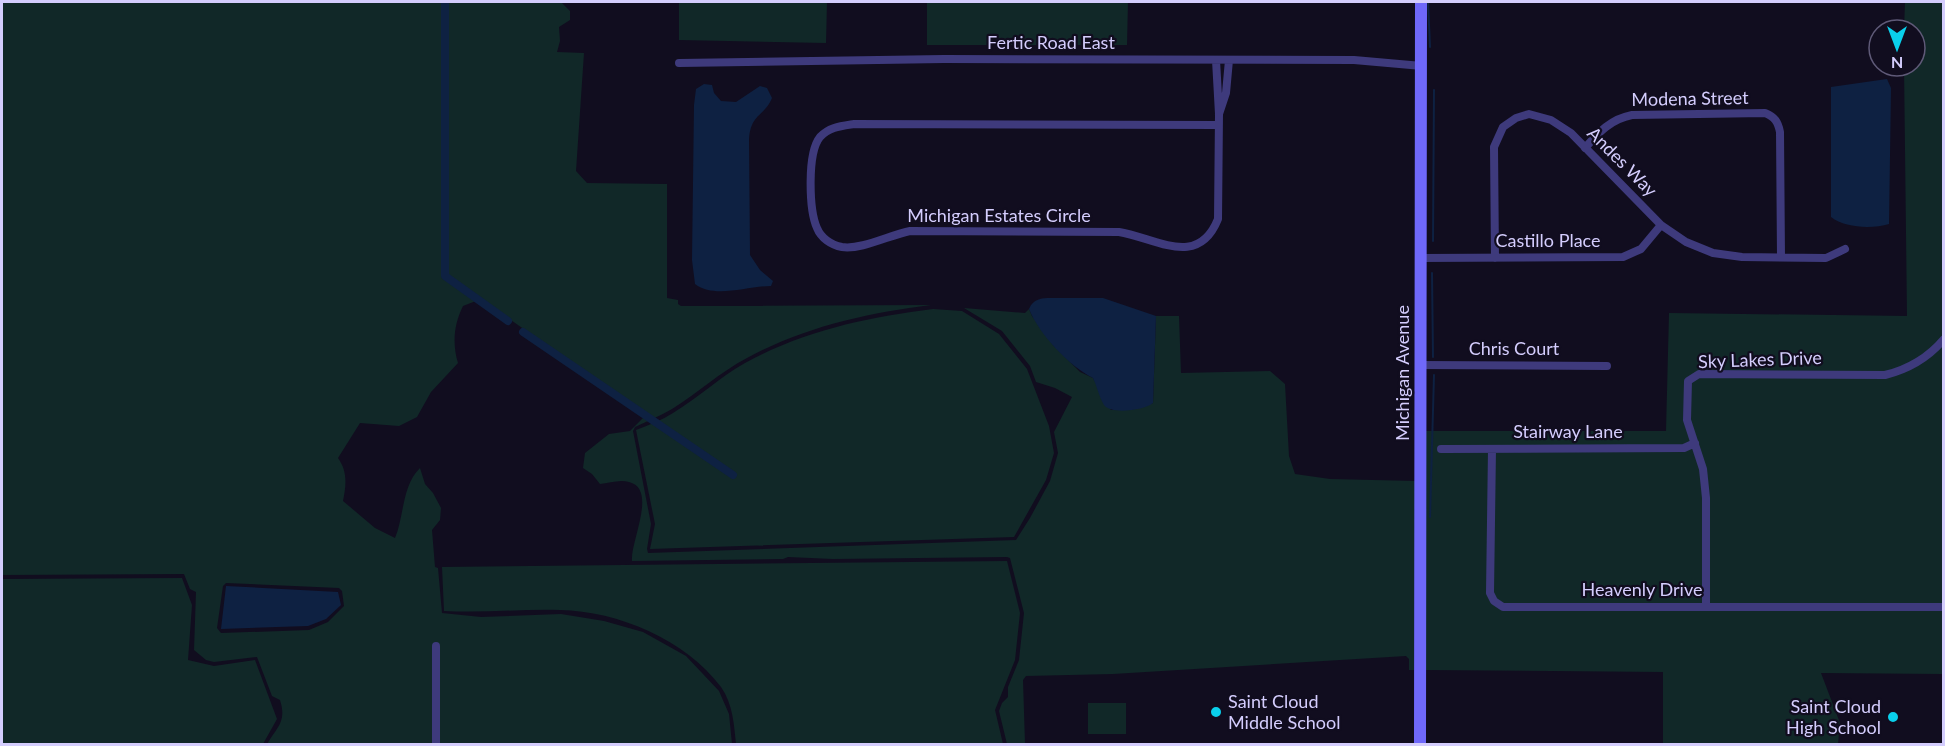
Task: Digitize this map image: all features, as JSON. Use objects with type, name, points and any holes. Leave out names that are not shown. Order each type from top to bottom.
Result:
[{"type":"street","name":"Michigan Avenue","points":[[1420,744],[1421,2]]},
{"type":"street","name":"Fertic Road East","points":[[679,63],[944,59],[1354,60],[1422,66]]},
{"type":"street","name":"Michigan Estates Circle","points":[[1216,60],[1219,114],[1218,219],[1213,232],[1192,246],[1173,246],[1136,234],[1119,232],[910,231],[860,246],[843,247],[828,242],[817,231],[812,214],[812,161],[815,146],[821,137],[834,127],[854,124],[1218,125]]},
{"type":"street","name":"Michigan Estates Circle","points":[[1219,114],[1226,93],[1229,60]]},
{"type":"street","name":"Modena Street","points":[[1585,148],[1602,129],[1618,118],[1632,115],[1765,113],[1770,115],[1778,122],[1780,132],[1781,257]]},
{"type":"street","name":"Andes Way","points":[[1495,258],[1494,147],[1503,127],[1523,115],[1542,116],[1571,133],[1661,225],[1686,242],[1713,253],[1742,257],[1826,258],[1845,249]]},
{"type":"street","name":"Castillo Place","points":[[1421,258],[1623,257],[1641,249],[1661,225]]},
{"type":"street","name":"Sky Lakes Drive","points":[[1706,607],[1706,498],[1703,470],[1687,420],[1688,381],[1691,377],[1700,374],[1885,375],[1917,363],[1933,352],[1944,339]]},
{"type":"street","name":"Chris Court","points":[[1420,365],[1607,366]]},
{"type":"street","name":"Stairway Lane","points":[[1441,449],[1684,448],[1695,443]]},
{"type":"street","name":"Heavenly Drive","points":[[1492,449],[1490,593],[1494,601],[1503,607],[1944,607]]},
{"type":"street","points":[[436,646],[436,744]]},
{"type":"green space","points":[[2,2],[561,2],[570,11],[570,20],[559,27],[560,41],[557,52],[584,53],[576,171],[587,183],[667,184],[667,298],[678,300],[681,306],[931,305],[883,312],[836,323],[769,347],[718,376],[672,409],[635,427],[633,431],[651,524],[648,553],[1016,540],[1050,481],[1058,453],[1054,432],[1072,397],[1036,382],[1030,366],[1002,331],[964,308],[1025,313],[1029,309],[1054,346],[1080,372],[1093,378],[1111,410],[1130,410],[1153,403],[1156,316],[1179,316],[1181,373],[1270,371],[1285,384],[1289,456],[1295,474],[1330,479],[1416,481],[1414,670],[1409,670],[1409,659],[1406,656],[1113,674],[1026,676],[1023,680],[1025,744],[1007,744],[999,711],[1002,703],[1008,697],[1008,687],[1019,660],[1024,613],[1010,558],[788,557],[783,559],[632,561],[642,505],[637,487],[622,481],[600,484],[583,468],[585,453],[609,434],[630,431],[646,415],[481,299],[463,306],[455,334],[458,363],[431,392],[417,417],[399,426],[360,423],[338,458],[345,474],[343,501],[375,528],[395,538],[410,483],[420,468],[425,484],[441,508],[440,520],[432,530],[442,613],[481,617],[561,614],[604,621],[643,632],[686,656],[719,691],[729,714],[732,744],[267,744],[282,719],[280,700],[272,696],[257,657],[214,662],[206,660],[194,650],[196,592],[190,589],[184,574],[2,575]],"holes":[[[226,583],[339,588],[342,591],[344,606],[328,622],[309,630],[221,633],[217,628],[223,586]]]},
{"type":"green space","points":[[679,2],[827,2],[826,43],[679,40]]},
{"type":"green space","points":[[927,2],[1128,2],[1127,45],[927,45]]},
{"type":"green space","points":[[1905,2],[1943,2],[1943,674],[1821,673],[1840,723],[1838,744],[1663,744],[1663,672],[1424,670],[1424,431],[1666,431],[1669,313],[1907,316],[1904,78],[1927,78],[1927,18],[1904,18]]},
{"type":"green space","points":[[933,309],[962,311],[999,334],[1027,369],[1049,426],[1054,453],[1046,480],[1014,537],[650,549],[655,524],[636,430],[673,413],[745,363],[790,342],[860,321]]},
{"type":"green space","points":[[1007,561],[1020,613],[1015,660],[995,710],[1003,744],[736,744],[734,722],[721,687],[689,655],[649,631],[627,622],[582,612],[560,610],[444,611],[442,567]]},
{"type":"green space","points":[[182,578],[192,605],[188,660],[214,666],[255,660],[277,719],[263,744],[2,744],[2,579]]},
{"type":"green space","points":[[1088,703],[1126,703],[1126,734],[1088,734]]},
{"type":"water","points":[[1887,79],[1891,88],[1889,224],[1867,227],[1837,221],[1831,217],[1831,87]]},
{"type":"water","points":[[704,84],[712,85],[714,93],[721,101],[736,102],[760,86],[767,88],[772,98],[752,124],[749,139],[750,255],[760,270],[773,281],[771,286],[712,291],[695,284],[692,260],[694,105],[696,89]]},
{"type":"water","points":[[1044,298],[1103,298],[1156,316],[1153,403],[1149,406],[1120,411],[1104,405],[1093,378],[1074,366],[1047,339],[1029,309],[1034,302]]},
{"type":"water","points":[[226,586],[338,592],[341,605],[326,619],[308,626],[221,629]]},
{"type":"waterway","points":[[445,2],[445,276],[508,321]]},
{"type":"waterway","points":[[1428,2],[1430,47]]},
{"type":"waterway","points":[[1433,241],[1434,90]]},
{"type":"waterway","points":[[1432,273],[1433,357]]},
{"type":"waterway","points":[[523,332],[733,475]]},
{"type":"waterway","points":[[1430,517],[1434,375]]},
{"type":"place","name":"Saint Cloud Middle School","points":[[1216,712]]},
{"type":"place","name":"Saint Cloud High School","points":[[1893,717]]}]
